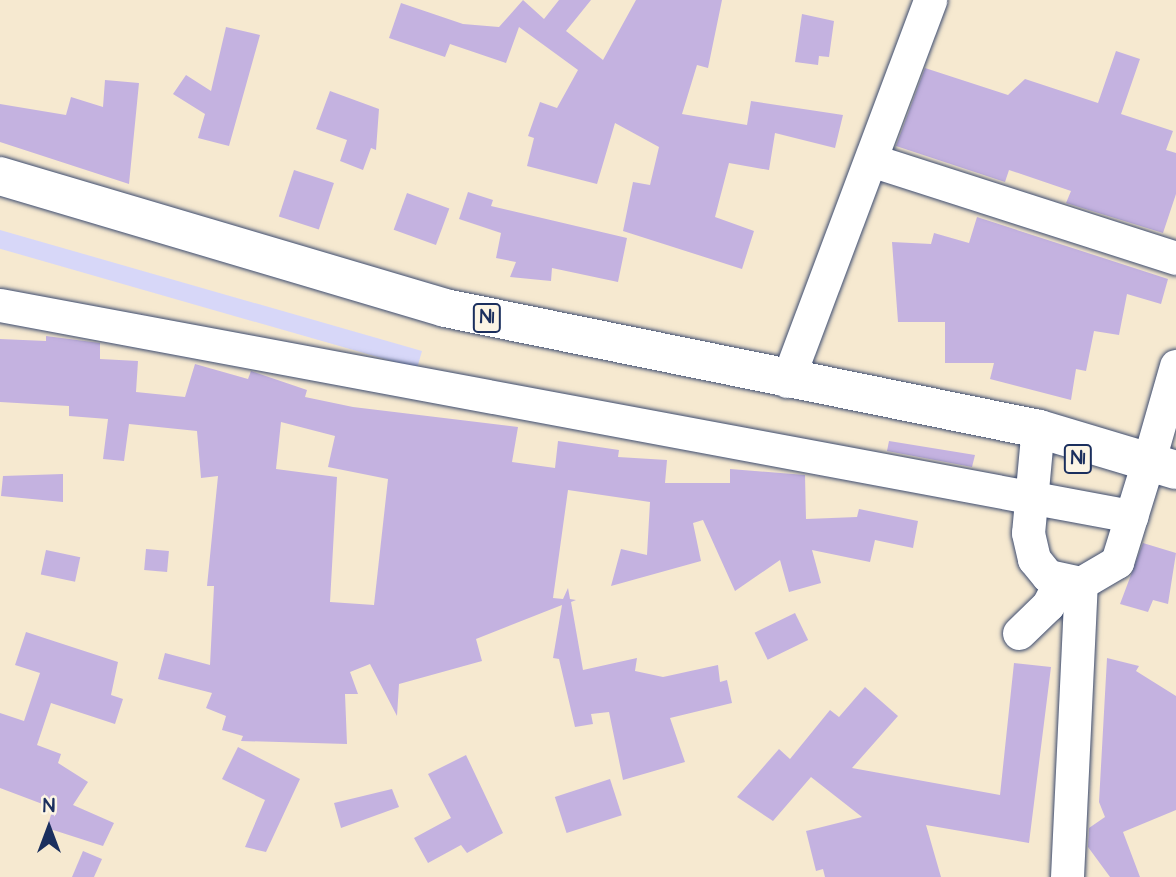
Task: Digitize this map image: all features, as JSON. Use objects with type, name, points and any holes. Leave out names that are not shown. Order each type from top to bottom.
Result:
[{"type":"highway","name":"N1","points":[[0,176],[445,308],[983,422],[1039,429],[1161,474]]},
{"type":"highway","name":"N1","points":[[983,422],[1036,447],[1161,474]]},
{"type":"street","points":[[787,382],[874,161],[930,0]]},
{"type":"street","points":[[874,161],[1176,258]]},
{"type":"street","points":[[0,305],[1131,516]]},
{"type":"street","points":[[1019,634],[1071,582],[1118,562],[1131,516],[1161,474],[1176,366]]},
{"type":"street","points":[[1036,447],[1031,498],[1034,559],[1071,582]]},
{"type":"street","points":[[1067,877],[1071,582]]},
{"type":"shaded area","points":[[0,230],[422,351],[417,368],[0,249]]},
{"type":"building","points":[[523,0],[544,19],[559,0],[591,0],[566,31],[603,60],[636,0],[722,0],[708,68],[697,65],[682,114],[747,125],[751,101],[843,115],[835,148],[775,133],[769,170],[729,163],[715,217],[754,231],[742,269],[623,231],[633,182],[650,185],[659,147],[615,123],[597,184],[527,166],[534,138],[528,136],[540,102],[557,108],[578,70],[519,27],[506,63],[450,44],[445,57],[389,38],[401,3],[463,24],[499,27]]},
{"type":"building","points":[[802,14],[834,21],[829,57],[819,56],[818,65],[795,62]]},
{"type":"building","points":[[226,27],[260,35],[229,146],[198,138],[205,114],[173,94],[186,75],[211,91]]},
{"type":"building","points":[[1116,51],[1140,59],[1121,114],[1173,131],[1166,150],[1176,153],[1176,194],[1163,233],[1066,203],[1071,191],[1009,170],[1005,182],[896,146],[925,68],[1008,95],[1025,79],[1098,103]]},
{"type":"building","points":[[105,80],[139,83],[129,184],[0,142],[0,104],[66,115],[71,97],[103,107]]},
{"type":"building","points":[[330,91],[379,109],[376,150],[371,148],[363,170],[340,161],[347,140],[316,129]]},
{"type":"building","points":[[294,170],[334,183],[319,230],[279,217]]},
{"type":"building","points":[[468,192],[493,200],[491,206],[627,238],[618,282],[552,268],[551,281],[510,277],[516,262],[496,258],[501,233],[459,219]]},
{"type":"building","points":[[407,193],[449,208],[436,245],[394,230]]},
{"type":"building","points":[[977,217],[1168,279],[1161,304],[1127,294],[1119,335],[1094,331],[1086,371],[1076,369],[1071,400],[990,379],[994,363],[945,363],[945,322],[898,322],[892,242],[931,244],[934,233],[969,243]]},
{"type":"building","points":[[46,336],[100,343],[100,359],[138,361],[136,392],[185,397],[195,364],[248,379],[251,371],[307,390],[305,397],[353,407],[518,427],[512,462],[555,468],[558,441],[619,450],[618,457],[667,460],[665,483],[730,483],[730,469],[805,475],[806,519],[857,517],[859,509],[918,521],[913,548],[875,540],[870,562],[812,550],[821,583],[789,592],[780,560],[735,591],[703,520],[693,523],[701,561],[611,586],[621,549],[647,555],[650,502],[568,490],[553,598],[563,599],[568,588],[570,599],[576,600],[571,602],[583,670],[637,658],[635,671],[663,677],[718,665],[720,682],[727,680],[732,703],[670,718],[685,762],[623,780],[609,712],[591,714],[593,724],[575,727],[559,659],[553,658],[562,605],[476,639],[482,661],[399,684],[397,716],[370,664],[350,672],[358,694],[345,694],[347,744],[241,741],[243,736],[222,730],[226,716],[206,708],[212,693],[158,679],[165,653],[210,665],[214,586],[207,586],[218,476],[201,478],[197,431],[129,424],[124,461],[103,459],[108,419],[69,416],[69,406],[0,402],[0,339],[46,341]],"holes":[[[281,422],[335,436],[328,467],[388,479],[374,605],[330,602],[337,477],[276,469]]]},
{"type":"building","points":[[889,441],[975,455],[972,467],[887,451]]},
{"type":"building","points":[[63,474],[63,502],[1,496],[3,476]]},
{"type":"building","points":[[1143,543],[1176,553],[1168,604],[1153,600],[1148,612],[1120,604]]},
{"type":"building","points":[[146,549],[169,551],[167,572],[144,570]]},
{"type":"building","points":[[46,550],[80,557],[75,582],[41,574]]},
{"type":"building","points":[[795,613],[808,640],[768,660],[755,633]]},
{"type":"building","points":[[26,632],[118,662],[111,695],[123,699],[115,724],[51,703],[37,745],[61,754],[58,763],[88,782],[73,805],[114,823],[103,846],[47,828],[53,808],[0,788],[0,713],[24,721],[40,673],[15,665]]},
{"type":"building","points":[[1107,658],[1139,666],[1136,671],[1176,696],[1176,810],[1123,832],[1140,877],[1110,877],[1088,847],[1089,828],[1105,817],[1099,802]]},
{"type":"building","points":[[1014,663],[1051,667],[1029,843],[926,825],[941,877],[825,877],[823,869],[816,871],[806,831],[862,817],[811,777],[773,821],[737,797],[779,749],[790,759],[830,710],[839,717],[865,687],[898,716],[852,768],[1000,795]]},
{"type":"building","points":[[238,747],[300,779],[266,852],[245,847],[265,800],[222,779]]},
{"type":"building","points":[[466,755],[503,833],[467,853],[461,845],[428,863],[414,838],[451,818],[428,774]]},
{"type":"building","points":[[610,779],[622,815],[567,833],[555,797]]},
{"type":"building","points":[[392,789],[399,807],[341,828],[334,803]]},
{"type":"building","points":[[83,851],[102,859],[94,877],[72,877]]}]
